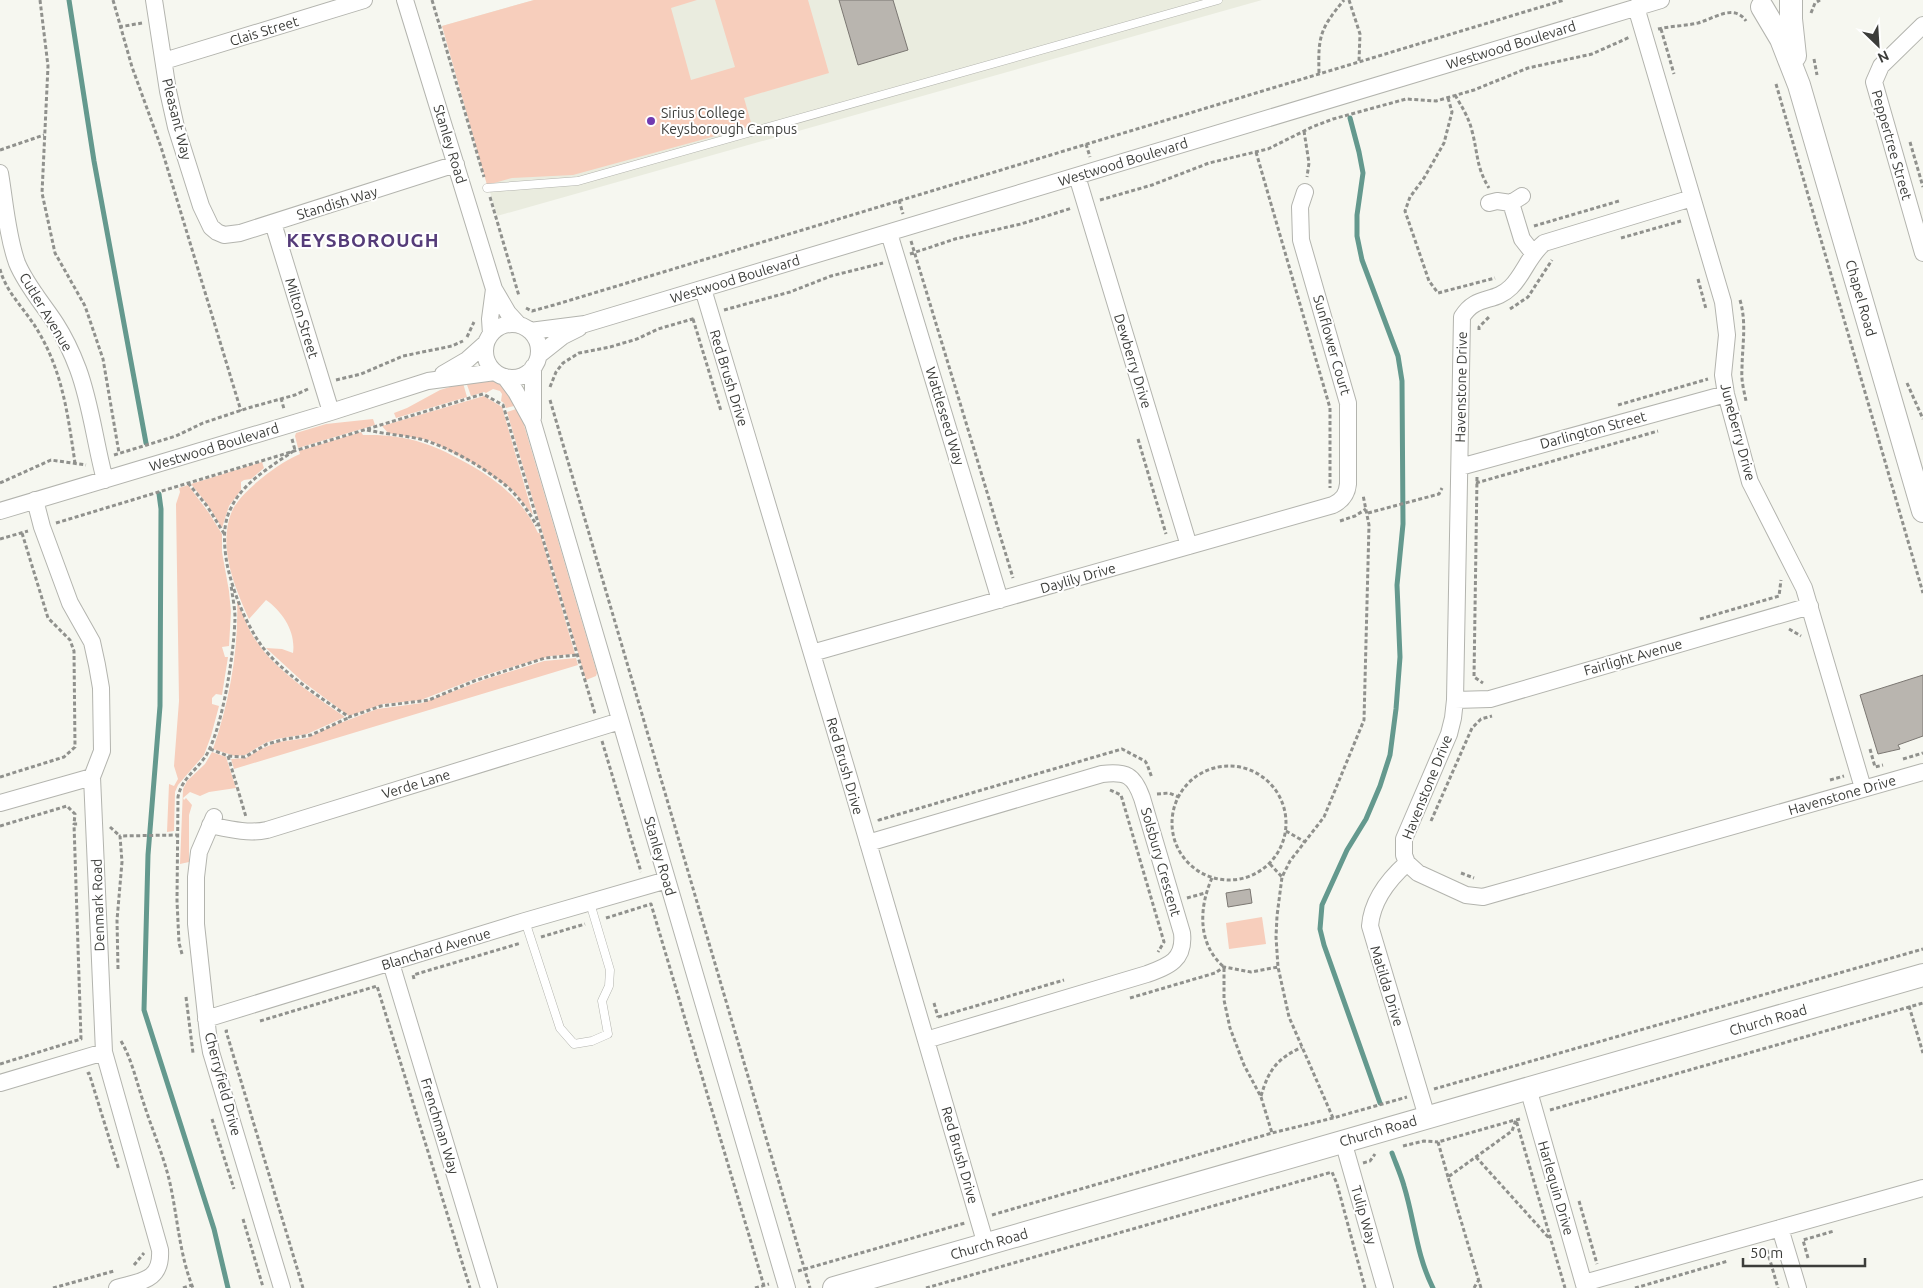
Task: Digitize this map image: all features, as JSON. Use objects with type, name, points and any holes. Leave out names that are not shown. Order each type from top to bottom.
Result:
[{"type":"main road","points":[[1753,10],[1778,6],[1789,0]]},
{"type":"main road","name":"Chapel Road","points":[[1789,0],[1791,20],[1809,81],[1923,511]]},
{"type":"main road","name":"Chapel Road","points":[[1753,10],[1781,39],[1809,81]]},
{"type":"main road","name":"Church Road","points":[[834,1288],[1528,1088],[1922,980]]},
{"type":"street","name":"Pleasant Way","points":[[154,0],[176,127],[202,206],[212,227],[217,232]]},
{"type":"street","name":"Clais Street","points":[[164,61],[364,0]]},
{"type":"street","name":"Stanley Road","points":[[405,0],[497,295],[508,313],[525,328]]},
{"type":"street","name":"Westwood Boulevard","points":[[536,361],[563,336],[585,324],[1660,0]]},
{"type":"street","name":"Juneberry Drive","points":[[1636,7],[1636,36],[1692,198],[1722,302],[1727,335],[1723,375],[1726,394],[1750,482],[1795,570],[1810,606],[1863,788]]},
{"type":"street","name":"Peppertree Street","points":[[1923,25],[1881,66],[1874,82],[1923,253]]},
{"type":"street","name":"Standish Way","points":[[217,232],[224,235],[232,234],[273,223],[456,164]]},
{"type":"street","name":"Cutler Avenue","points":[[0,173],[12,246],[18,264],[56,325],[78,368],[105,480]]},
{"type":"street","name":"Dewberry Drive","points":[[1077,176],[1189,546]]},
{"type":"street","name":"Sunflower Court","points":[[1305,192],[1300,207],[1301,240],[1348,403],[1348,484],[1347,491],[1336,494]]},
{"type":"street","name":"Havenstone Drive","points":[[1692,198],[1551,239],[1544,243],[1534,254],[1511,287],[1496,297],[1471,305],[1462,318],[1454,718],[1404,839],[1404,855],[1407,864],[1418,873],[1466,895],[1483,897],[1923,772]]},
{"type":"street","points":[[1505,201],[1526,246],[1534,254]]},
{"type":"street","name":"Milton Street","points":[[273,223],[331,412]]},
{"type":"street","name":"Wattleseed Way","points":[[890,233],[1000,600]]},
{"type":"street","name":"Red Brush Drive","points":[[702,289],[812,653],[986,1245]]},
{"type":"street","name":"Stanley Road","points":[[489,338],[490,319],[497,295]]},
{"type":"street","name":"Westwood Boulevard","points":[[525,328],[585,324]]},
{"type":"street","points":[[504,325],[525,328],[536,338],[536,361],[521,376],[500,374],[486,358],[489,338],[504,325]]},
{"type":"street","name":"Westwood Boulevard","points":[[0,511],[428,382],[460,365],[489,338]]},
{"type":"street","name":"Stanley Road","points":[[533,423],[536,361]]},
{"type":"street","name":"Stanley Road","points":[[500,374],[516,392],[533,423],[666,880],[786,1282]]},
{"type":"street","name":"Westwood Boulevard","points":[[428,382],[500,374]]},
{"type":"street","name":"Darlington Street","points":[[1460,467],[1726,394]]},
{"type":"street","name":"Daylily Drive","points":[[812,653],[1333,505],[1336,494]]},
{"type":"street","name":"Denmark Road","points":[[34,500],[70,603],[92,642],[101,688],[102,751],[92,777],[104,1052],[160,1250],[161,1262],[156,1273],[141,1281],[117,1288]]},
{"type":"street","name":"Fairlight Avenue","points":[[1455,700],[1496,698],[1810,606]]},
{"type":"street","name":"Verde Lane","points":[[212,821],[245,832],[268,830],[620,721]]},
{"type":"street","name":"Solsbury Crescent","points":[[868,843],[1102,774],[1123,773],[1132,778],[1139,789],[1182,933],[1182,949],[1174,961],[1160,970],[926,1040]]},
{"type":"street","points":[[0,803],[92,777]]},
{"type":"street","name":"Cherryfield Drive","points":[[212,821],[199,852],[196,877],[196,924],[206,1019],[211,1052],[282,1288]]},
{"type":"street","name":"Matilda Drive","points":[[1407,864],[1382,889],[1374,906],[1370,926],[1427,1117]]},
{"type":"street","name":"Blanchard Avenue","points":[[206,1019],[525,921],[666,880]]},
{"type":"street","name":"Frenchman Way","points":[[391,963],[489,1288]]},
{"type":"street","points":[[0,1083],[104,1052]]},
{"type":"street","name":"Harlequin Drive","points":[[1528,1088],[1584,1286]]},
{"type":"street","name":"Tulip Way","points":[[1344,1141],[1385,1288]]},
{"type":"street","points":[[1584,1286],[1602,1278],[1923,1188]]},
{"type":"street","points":[[1780,1228],[1798,1288]]},
{"type":"lane","points":[[487,188],[578,181],[1218,0]]},
{"type":"lane","points":[[525,921],[560,1028],[574,1044],[592,1041],[608,1034],[602,1001],[609,986],[610,970],[590,903]]},
{"type":"path","points":[[46,0],[40,0],[48,66],[42,193],[55,253],[85,306],[103,359],[119,453]]},
{"type":"path","points":[[113,0],[120,27],[166,161],[242,411]]},
{"type":"path","points":[[432,0],[520,300]]},
{"type":"path","points":[[1319,73],[1318,53],[1321,34],[1330,18],[1344,0]]},
{"type":"path","points":[[1349,0],[1360,34],[1359,61]]},
{"type":"path","points":[[522,306],[532,311],[1564,0]]},
{"type":"path","points":[[1811,19],[1812,8],[1820,0]]},
{"type":"path","points":[[549,391],[554,377],[563,363],[579,353],[637,339],[658,329],[790,292],[831,276],[914,253],[955,239],[1021,224],[1152,185],[1209,163],[1268,149],[1333,119],[1406,99],[1436,102],[1528,68],[1592,54],[1636,36],[1673,26],[1698,23],[1718,15],[1737,13],[1743,17],[1753,10]]},
{"type":"path","points":[[120,27],[157,21]]},
{"type":"path","points":[[1631,47],[1636,36]]},
{"type":"path","points":[[1809,81],[1813,50]]},
{"type":"path","points":[[1775,78],[1923,593]]},
{"type":"path","points":[[1456,95],[1467,116],[1481,174],[1505,201]]},
{"type":"path","points":[[1448,98],[1452,112],[1444,143],[1424,178],[1410,197],[1405,211],[1428,281],[1438,293],[1479,282]]},
{"type":"path","points":[[1304,131],[1309,163],[1305,192]]},
{"type":"path","points":[[0,150],[44,134]]},
{"type":"path","points":[[1907,134],[1923,187]]},
{"type":"path","points":[[1256,152],[1330,408],[1336,494]]},
{"type":"path","points":[[899,200],[1013,578]]},
{"type":"path","points":[[1519,230],[1625,200]]},
{"type":"path","points":[[1676,203],[1684,230]]},
{"type":"path","points":[[1617,239],[1681,221]]},
{"type":"path","points":[[1506,311],[1528,297],[1553,258]]},
{"type":"path","points":[[0,269],[3,280],[38,331],[56,366],[65,397],[75,463]]},
{"type":"path","points":[[1696,274],[1708,318]]},
{"type":"path","points":[[497,295],[519,296]]},
{"type":"path","points":[[1479,337],[1479,327],[1488,317],[1497,314]]},
{"type":"path","points":[[693,319],[722,413]]},
{"type":"path","points":[[1707,370],[1709,399]]},
{"type":"path","points":[[1905,378],[1923,419]]},
{"type":"path","points":[[0,539],[483,394],[503,405],[646,886]]},
{"type":"path","points":[[549,398],[810,1288]]},
{"type":"path","points":[[365,429],[420,439],[460,457],[505,485],[528,510],[540,531]]},
{"type":"path","points":[[1477,483],[1666,429]]},
{"type":"path","points":[[177,923],[178,797],[181,785],[186,777],[199,766],[210,749],[222,708],[233,641],[235,618],[224,535],[230,509],[242,492],[270,467],[295,450]]},
{"type":"path","points":[[0,483],[51,460],[86,465],[100,460]]},
{"type":"path","points":[[1477,462],[1474,676],[1481,683],[1484,683]]},
{"type":"path","points":[[188,482],[207,506],[224,535]]},
{"type":"path","points":[[1333,1118],[1289,1017],[1278,967],[1276,916],[1282,877],[1290,861],[1324,817],[1364,720],[1368,513],[1363,490]]},
{"type":"path","points":[[1368,513],[1424,498]]},
{"type":"path","points":[[1338,521],[1355,516],[1366,509]]},
{"type":"path","points":[[0,777],[64,757],[75,747],[74,651],[70,640],[48,618],[22,532]]},
{"type":"path","points":[[1699,620],[1779,596],[1782,581],[1778,573]]},
{"type":"path","points":[[231,584],[262,646],[300,681],[349,717]]},
{"type":"path","points":[[1782,632],[1789,629],[1801,635],[1802,641]]},
{"type":"path","points":[[210,749],[228,756],[245,757],[267,744],[311,735],[349,717],[381,706],[429,700],[483,678],[545,658],[577,656]]},
{"type":"path","points":[[1429,827],[1472,728],[1481,719],[1500,714]]},
{"type":"path","points":[[880,820],[1122,749],[1147,764],[1157,794],[1169,793],[1179,796]]},
{"type":"path","points":[[228,756],[248,823],[245,832]]},
{"type":"path","points":[[1221,767],[1239,767],[1255,772],[1270,783],[1280,797],[1286,814],[1286,831],[1280,849],[1270,864],[1257,873],[1243,879],[1212,878],[1197,871],[1185,859],[1176,845],[1172,829],[1173,812],[1179,796],[1190,782],[1204,772],[1221,767]]},
{"type":"path","points":[[1840,767],[1842,776]]},
{"type":"path","points":[[1824,782],[1876,767]]},
{"type":"path","points":[[1110,789],[1121,795],[1164,942],[1158,953]]},
{"type":"path","points":[[0,826],[67,806],[76,814],[74,824],[81,1039],[0,1064]]},
{"type":"path","points":[[877,811],[884,838]]},
{"type":"path","points":[[74,824],[94,823]]},
{"type":"path","points":[[1286,831],[1305,842]]},
{"type":"path","points":[[117,972],[119,963],[116,920],[122,862],[120,836],[178,835]]},
{"type":"path","points":[[1270,864],[1282,877]]},
{"type":"path","points":[[1461,873],[1479,880]]},
{"type":"path","points":[[1212,878],[1205,893],[1202,923],[1212,954],[1224,967],[1251,972],[1278,967]]},
{"type":"path","points":[[416,985],[413,975],[650,904],[763,1287]]},
{"type":"path","points":[[756,1288],[774,1282],[786,1282],[805,1268],[979,1220],[1272,1133],[1333,1118],[1923,949]]},
{"type":"path","points":[[1129,998],[1215,973],[1224,967]]},
{"type":"path","points":[[1224,967],[1224,1000],[1230,1028],[1244,1065],[1261,1097],[1272,1133]]},
{"type":"path","points":[[938,1017],[1072,978]]},
{"type":"path","points":[[254,1023],[377,986],[470,1288]]},
{"type":"path","points":[[933,1000],[943,1035]]},
{"type":"path","points":[[1399,1148],[1424,1141],[1438,1142],[1923,1003]]},
{"type":"path","points":[[1910,1006],[1923,1053]]},
{"type":"path","points":[[235,1028],[226,1031],[303,1288]]},
{"type":"path","points":[[118,1036],[132,1064],[142,1100],[165,1163],[178,1231],[193,1287],[183,1288]]},
{"type":"path","points":[[1261,1097],[1266,1079],[1276,1064],[1284,1057],[1302,1048]]},
{"type":"path","points":[[80,1076],[89,1073],[121,1177]]},
{"type":"path","points":[[1552,1109],[1555,1118]]},
{"type":"path","points":[[1448,1177],[1512,1132],[1516,1120]]},
{"type":"path","points":[[1516,1120],[1565,1288]]},
{"type":"path","points":[[1438,1142],[1480,1288]]},
{"type":"path","points":[[926,1288],[1370,1161],[1374,1154],[1382,1152]]},
{"type":"path","points":[[1476,1157],[1563,1254],[1592,1246]]},
{"type":"path","points":[[1332,1172],[1337,1184],[1365,1288]]},
{"type":"path","points":[[1578,1200],[1602,1278]]},
{"type":"path","points":[[959,1214],[962,1224]]},
{"type":"path","points":[[1759,1252],[1840,1230]]},
{"type":"path","points":[[1803,1240],[1808,1260]]},
{"type":"path","points":[[1767,1250],[1778,1288]]},
{"type":"path","points":[[127,1267],[136,1264],[144,1252]]},
{"type":"path","points":[[1635,1288],[1730,1260]]},
{"type":"path","points":[[53,1288],[117,1270]]},
{"type":"path","points":[[1474,1288],[1478,1281]]},
{"type":"shaded area","name":"Sirius College Keysborough Campus","points":[[534,0],[1262,0],[497,216],[442,26]]},
{"type":"shaded area","points":[[534,0],[697,0],[671,8],[691,80],[735,67],[715,0],[808,0],[829,73],[744,98],[752,126],[573,175],[512,178],[487,185],[442,26]]},
{"type":"shaded area","points":[[489,379],[503,383],[518,405],[506,408],[501,401],[502,394],[500,391],[493,389],[486,393],[471,396],[466,382]]},
{"type":"shaded area","points":[[463,383],[467,397],[396,418],[394,413],[440,390]]},
{"type":"shaded area","points":[[484,396],[502,407],[533,515],[512,489],[475,464],[429,440],[388,433],[382,426]]},
{"type":"shaded area","points":[[519,408],[597,673],[596,676],[586,680],[507,412]]},
{"type":"shaded area","points":[[373,419],[375,425],[298,448],[296,433],[326,424]]},
{"type":"shaded area","points":[[361,432],[363,435],[393,436],[432,446],[483,472],[511,494],[526,512],[538,533],[540,533],[575,654],[551,656],[532,661],[482,676],[421,700],[383,704],[349,716],[302,681],[266,648],[282,649],[293,653],[292,638],[283,617],[266,600],[249,619],[238,594],[227,552],[226,538],[232,511],[240,499],[254,485],[277,466],[300,454],[299,451]]},
{"type":"shaded area","points":[[262,462],[264,468],[251,479],[241,482],[241,490],[229,506],[222,528],[208,505],[191,484]]},
{"type":"shaded area","points":[[188,485],[222,534],[222,552],[231,612],[229,646],[222,647],[225,657],[228,657],[222,695],[216,694],[212,698],[212,704],[219,706],[211,736],[204,755],[178,785],[175,792],[174,831],[167,832],[169,784],[174,786],[178,779],[174,766],[179,701],[176,504],[180,492],[179,488]]},
{"type":"shaded area","points":[[237,600],[257,642],[275,663],[298,683],[345,717],[307,734],[265,743],[245,755],[235,756],[213,749],[224,713],[232,676],[235,657]]},
{"type":"shaded area","points":[[576,658],[578,665],[234,769],[231,759],[246,758],[278,742],[307,738],[377,709],[422,703],[486,679],[544,661]]},
{"type":"shaded area","points":[[212,752],[226,757],[236,788],[209,792],[200,796],[190,792],[183,798],[184,800],[186,798],[192,805],[189,815],[189,862],[180,864],[183,789],[187,781],[205,764]]},
{"type":"shaded area","points":[[1262,917],[1266,944],[1229,949],[1226,923]]},
{"type":"building","points":[[839,0],[893,0],[908,50],[858,65]]},
{"type":"building","points":[[1923,675],[1923,736],[1898,745],[1900,749],[1878,754],[1860,695]]},
{"type":"building","points":[[1250,889],[1252,903],[1228,907],[1226,893]]},
{"type":"waterway","points":[[69,0],[94,161],[146,443]]},
{"type":"waterway","points":[[1350,118],[1363,173],[1357,215],[1357,236],[1362,260],[1398,356],[1402,381],[1403,524],[1397,585],[1400,657],[1390,755],[1380,786],[1366,819],[1347,850],[1322,905],[1320,929],[1380,1103]]},
{"type":"waterway","points":[[159,494],[161,509],[160,706],[148,855],[144,1010],[214,1229],[228,1288]]},
{"type":"waterway","points":[[1392,1153],[1408,1199],[1419,1250],[1433,1288]]},
{"type":"place","name":"Sirius College Keysborough Campus","points":[[651,121]]},
{"type":"district","name":"KEYSBOROUGH","points":[[363,240]]}]
